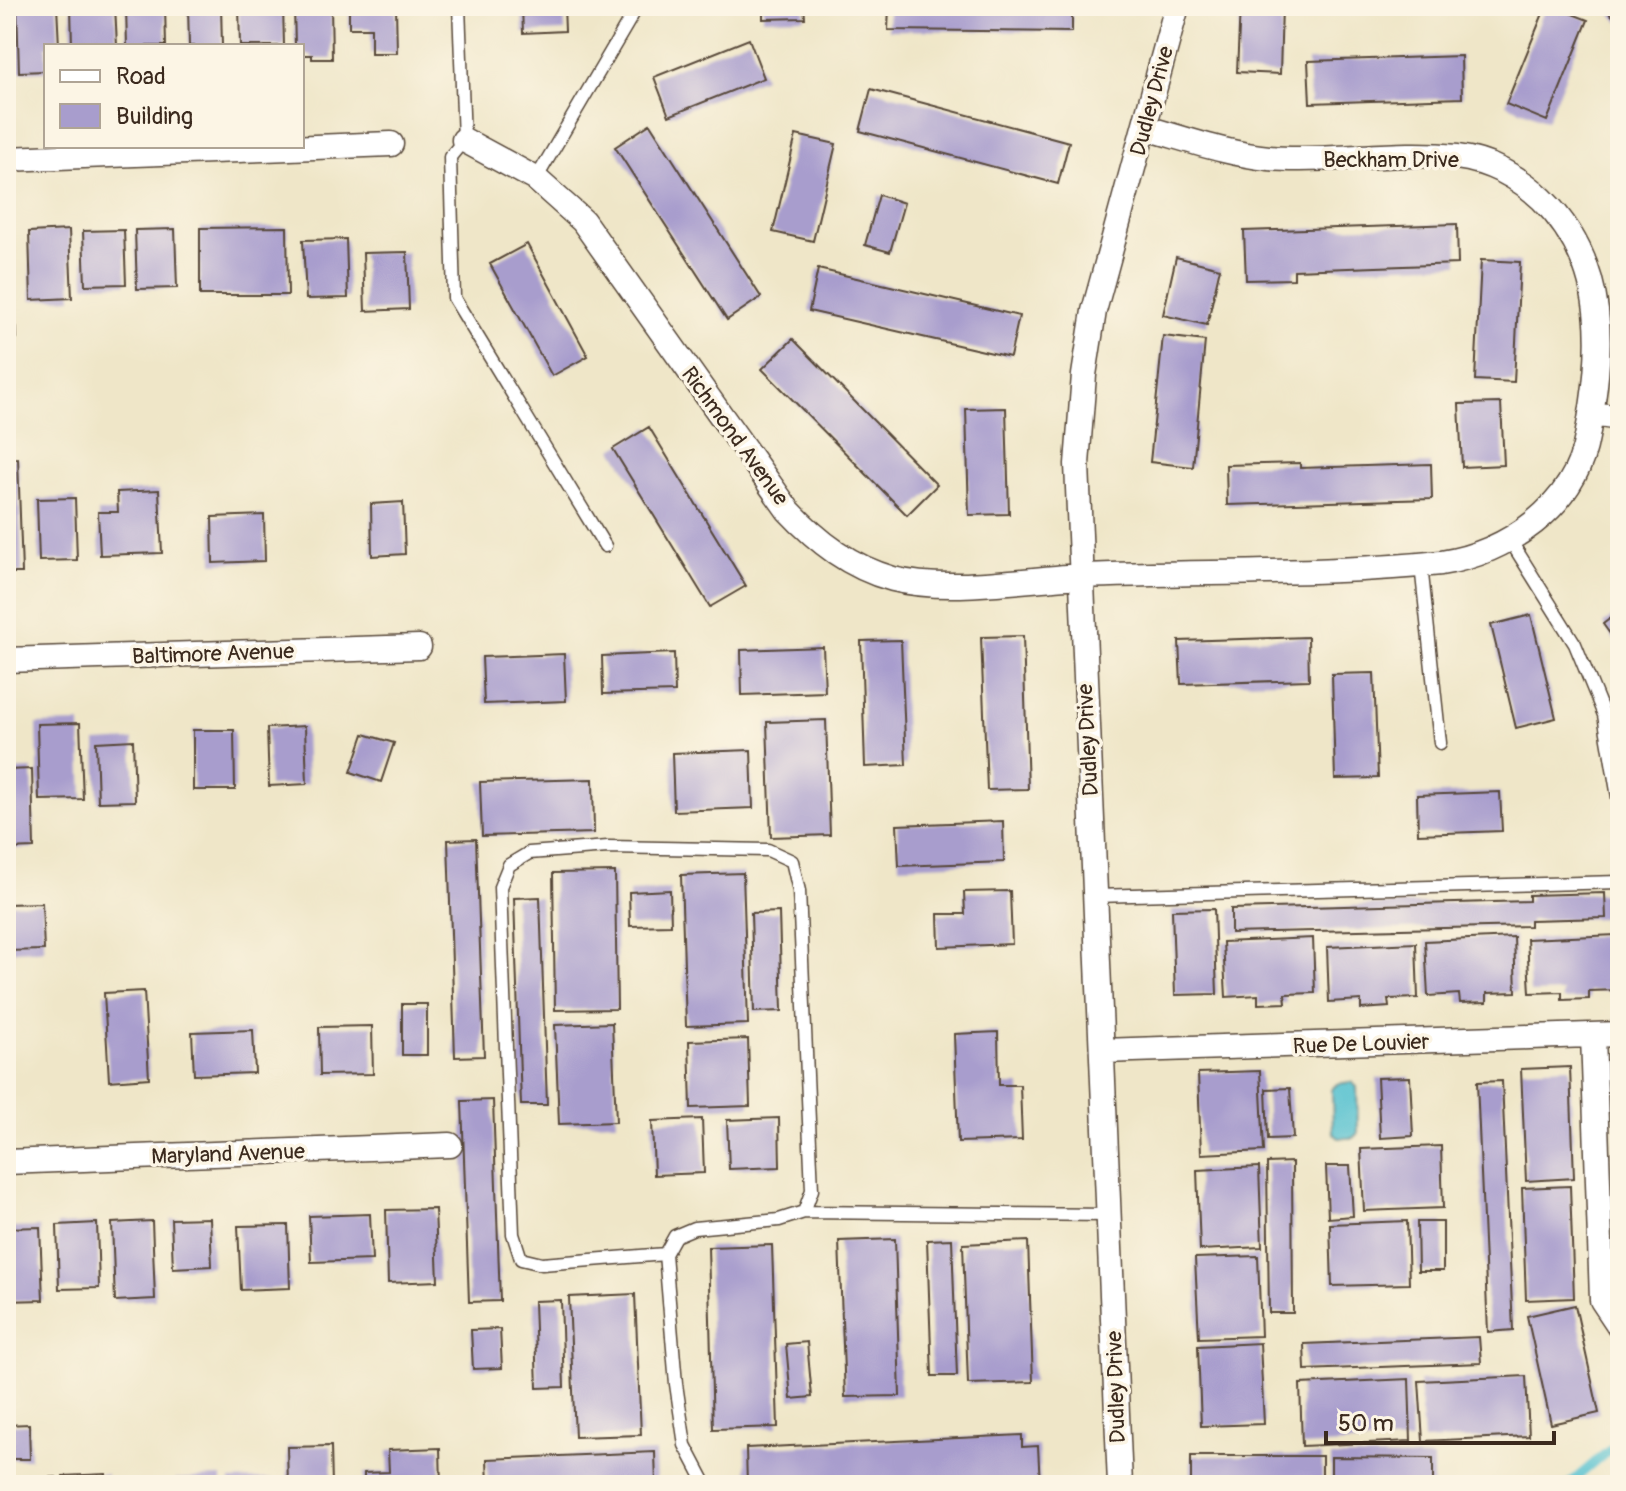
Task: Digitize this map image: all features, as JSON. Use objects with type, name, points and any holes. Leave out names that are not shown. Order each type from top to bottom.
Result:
[{"type":"street","name":"Dudley Drive","points":[[1120,1485],[1077,464],[1088,343],[1100,286],[1146,128],[1177,6]]},
{"type":"street","name":"Beckham Drive","points":[[1081,576],[1421,565],[1480,555],[1510,540],[1540,517],[1571,479],[1586,447],[1592,414],[1598,319],[1590,276],[1574,237],[1562,219],[1536,193],[1507,173],[1475,161],[1440,156],[1312,160],[1249,155],[1146,128]]},
{"type":"street","name":"Richmond Avenue","points":[[464,140],[536,179],[583,221],[788,510],[813,537],[851,563],[894,579],[939,585],[1081,576]]},
{"type":"street","points":[[304,147],[391,144]]},
{"type":"street","points":[[6,159],[288,148]]},
{"type":"street","points":[[1592,414],[1620,418]]},
{"type":"street","name":"Baltimore Avenue","points":[[6,660],[419,647]]},
{"type":"street","name":"Rue De Louvier","points":[[1102,1051],[1620,1034]]},
{"type":"street","points":[[1593,1035],[1602,1300],[1620,1327]]},
{"type":"street","name":"Maryland Avenue","points":[[6,1162],[450,1145]]},
{"type":"lane","points":[[459,6],[464,140],[450,157],[454,298],[605,546]]},
{"type":"lane","points":[[536,179],[637,7],[693,6]]},
{"type":"lane","points":[[1510,540],[1575,644],[1604,715],[1620,809]]},
{"type":"lane","points":[[1421,565],[1440,743]]},
{"type":"lane","points":[[665,1254],[542,1264],[521,1259],[513,1234],[500,887],[509,865],[529,853],[608,847],[768,850],[792,861],[799,891],[812,1190],[804,1212]]},
{"type":"lane","points":[[1095,896],[1620,882]]},
{"type":"lane","points":[[706,1485],[685,1445],[676,1384],[665,1254],[675,1236],[694,1228],[779,1220],[804,1212],[1109,1215]]},
{"type":"water","points":[[1351,1082],[1357,1087],[1358,1133],[1353,1138],[1339,1138],[1333,1133],[1332,1089],[1337,1084]]},
{"type":"building","points":[[17,6],[57,6],[59,44],[44,44],[44,71],[19,72]]},
{"type":"building","points":[[71,6],[115,6],[117,44],[72,44]]},
{"type":"building","points":[[126,6],[165,6],[166,44],[127,44]]},
{"type":"building","points":[[188,6],[221,6],[222,44],[189,44]]},
{"type":"building","points":[[239,6],[283,6],[284,44],[240,44]]},
{"type":"building","points":[[294,6],[331,6],[332,59],[312,59],[312,55],[304,55],[304,44],[295,44]]},
{"type":"building","points":[[349,6],[396,6],[397,53],[371,53],[371,28],[349,28]]},
{"type":"building","points":[[522,6],[564,6],[565,31],[523,33]]},
{"type":"building","points":[[763,6],[804,6],[805,18],[763,19]]},
{"type":"building","points":[[889,6],[1072,6],[1072,32],[888,30]]},
{"type":"building","points":[[1240,6],[1282,6],[1280,74],[1237,72]]},
{"type":"building","points":[[1546,6],[1588,20],[1547,121],[1506,104]]},
{"type":"building","points":[[1602,6],[1620,6],[1620,23]]},
{"type":"building","points":[[749,39],[764,78],[669,116],[654,77]]},
{"type":"building","points":[[1461,56],[1462,98],[1310,103],[1308,61]]},
{"type":"building","points":[[871,89],[1069,142],[1058,184],[860,131]]},
{"type":"building","points":[[650,124],[761,297],[727,320],[615,147]]},
{"type":"building","points":[[796,135],[836,144],[813,241],[773,232]]},
{"type":"building","points":[[879,195],[904,203],[890,252],[865,245]]},
{"type":"building","points":[[1457,224],[1458,264],[1294,270],[1294,279],[1246,280],[1244,231]]},
{"type":"building","points":[[287,227],[288,295],[200,295],[200,228]]},
{"type":"building","points":[[175,229],[177,288],[137,289],[135,230]]},
{"type":"building","points":[[69,230],[72,298],[31,300],[29,232]]},
{"type":"building","points":[[124,230],[126,284],[85,285],[83,231]]},
{"type":"building","points":[[6,235],[12,235],[16,338],[6,339]]},
{"type":"building","points":[[346,239],[348,298],[306,299],[303,240]]},
{"type":"building","points":[[527,244],[588,356],[552,376],[490,264]]},
{"type":"building","points":[[407,252],[409,309],[365,311],[363,253]]},
{"type":"building","points":[[1176,257],[1220,268],[1207,325],[1163,315]]},
{"type":"building","points":[[1481,260],[1520,262],[1514,382],[1475,380]]},
{"type":"building","points":[[818,269],[1019,316],[1010,357],[809,311]]},
{"type":"building","points":[[1163,336],[1205,341],[1193,467],[1150,462]]},
{"type":"building","points":[[793,339],[937,485],[907,515],[762,369]]},
{"type":"building","points":[[1501,403],[1504,465],[1462,467],[1459,404]]},
{"type":"building","points":[[1006,408],[1009,514],[969,515],[966,409]]},
{"type":"building","points":[[649,427],[746,586],[710,607],[613,449]]},
{"type":"building","points":[[18,458],[22,573],[6,573],[6,459]]},
{"type":"building","points":[[1300,463],[1300,468],[1431,464],[1432,499],[1227,505],[1226,465]]},
{"type":"building","points":[[159,490],[162,553],[100,555],[98,512],[118,512],[117,492]]},
{"type":"building","points":[[75,498],[77,560],[39,561],[37,499]]},
{"type":"building","points":[[403,502],[405,554],[372,556],[371,504]]},
{"type":"building","points":[[264,515],[265,561],[213,563],[212,517]]},
{"type":"building","points":[[1620,611],[1620,648],[1603,624]]},
{"type":"building","points":[[1531,615],[1556,718],[1516,728],[1491,625]]},
{"type":"building","points":[[1023,636],[1028,789],[987,790],[981,637]]},
{"type":"building","points":[[1308,637],[1309,680],[1181,684],[1179,641]]},
{"type":"building","points":[[901,640],[906,765],[865,767],[861,641]]},
{"type":"building","points":[[823,647],[825,692],[742,695],[741,650]]},
{"type":"building","points":[[674,653],[675,692],[603,694],[602,656]]},
{"type":"building","points":[[564,654],[566,701],[484,704],[482,657]]},
{"type":"building","points":[[1374,673],[1378,778],[1335,779],[1332,674]]},
{"type":"building","points":[[826,720],[830,835],[771,837],[767,722]]},
{"type":"building","points":[[80,723],[83,799],[39,800],[37,724]]},
{"type":"building","points":[[305,726],[307,784],[269,786],[267,728]]},
{"type":"building","points":[[193,730],[234,730],[235,790],[193,790]]},
{"type":"building","points":[[364,734],[394,743],[381,782],[351,772]]},
{"type":"building","points":[[133,740],[135,801],[98,802],[96,742]]},
{"type":"building","points":[[751,750],[753,808],[674,811],[672,753]]},
{"type":"building","points":[[32,769],[34,848],[6,849],[6,770]]},
{"type":"building","points":[[593,779],[594,833],[482,836],[480,782]]},
{"type":"building","points":[[1500,792],[1502,831],[1418,834],[1417,795]]},
{"type":"building","points":[[1003,821],[1004,862],[899,866],[897,825]]},
{"type":"building","points":[[476,839],[484,1056],[455,1057],[448,840]]},
{"type":"building","points":[[615,872],[617,1009],[555,1010],[553,873]]},
{"type":"building","points":[[743,873],[748,1024],[686,1026],[681,875]]},
{"type":"building","points":[[670,890],[671,925],[630,926],[629,892]]},
{"type":"building","points":[[1010,891],[1012,944],[939,947],[938,914],[965,914],[964,892]]},
{"type":"building","points":[[1605,893],[1606,918],[1530,920],[1530,926],[1231,933],[1231,909],[1529,901],[1529,895]]},
{"type":"building","points":[[540,897],[547,1105],[521,1105],[514,898]]},
{"type":"building","points":[[42,903],[44,950],[6,951],[6,904]]},
{"type":"building","points":[[1214,909],[1217,994],[1175,995],[1172,910]]},
{"type":"building","points":[[779,912],[782,1011],[754,1012],[751,913]]},
{"type":"building","points":[[1616,935],[1619,990],[1589,991],[1589,999],[1562,1000],[1562,992],[1530,993],[1527,939]]},
{"type":"building","points":[[1514,937],[1516,992],[1487,993],[1487,1002],[1460,1003],[1459,994],[1428,996],[1425,941]]},
{"type":"building","points":[[1313,938],[1315,993],[1285,994],[1286,1003],[1258,1004],[1258,995],[1226,997],[1223,942]]},
{"type":"building","points":[[1416,943],[1418,998],[1388,999],[1389,1007],[1361,1009],[1361,1000],[1329,1002],[1327,947]]},
{"type":"building","points":[[144,991],[149,1078],[109,1081],[104,993]]},
{"type":"building","points":[[402,1004],[427,1004],[427,1055],[402,1055]]},
{"type":"building","points":[[612,1023],[616,1122],[559,1124],[555,1025]]},
{"type":"building","points":[[372,1026],[373,1074],[320,1075],[319,1027]]},
{"type":"building","points":[[253,1030],[255,1073],[194,1075],[192,1032]]},
{"type":"building","points":[[998,1032],[999,1085],[1020,1085],[1022,1140],[958,1142],[954,1034]]},
{"type":"building","points":[[748,1039],[750,1106],[691,1108],[689,1041]]},
{"type":"building","points":[[1570,1067],[1574,1178],[1526,1181],[1521,1069]]},
{"type":"building","points":[[1260,1071],[1264,1151],[1201,1154],[1198,1073]]},
{"type":"building","points":[[1410,1077],[1413,1136],[1380,1138],[1377,1078]]},
{"type":"building","points":[[1502,1081],[1513,1330],[1488,1332],[1477,1082]]},
{"type":"building","points":[[1290,1088],[1293,1138],[1268,1139],[1266,1089]]},
{"type":"building","points":[[493,1100],[500,1301],[469,1302],[462,1101]]},
{"type":"building","points":[[779,1118],[780,1167],[729,1169],[727,1120]]},
{"type":"building","points":[[702,1119],[704,1173],[654,1175],[652,1121]]},
{"type":"building","points":[[1441,1146],[1443,1208],[1364,1211],[1361,1149]]},
{"type":"building","points":[[1292,1162],[1293,1313],[1269,1313],[1267,1163]]},
{"type":"building","points":[[1326,1166],[1350,1166],[1353,1216],[1328,1218]]},
{"type":"building","points":[[1259,1167],[1262,1247],[1200,1250],[1197,1170]]},
{"type":"building","points":[[1570,1186],[1574,1298],[1526,1300],[1522,1188]]},
{"type":"building","points":[[435,1209],[438,1281],[388,1283],[386,1210]]},
{"type":"building","points":[[370,1214],[372,1260],[311,1262],[309,1216]]},
{"type":"building","points":[[210,1218],[212,1266],[173,1268],[171,1219]]},
{"type":"building","points":[[152,1221],[155,1299],[115,1301],[112,1223]]},
{"type":"building","points":[[1407,1221],[1409,1284],[1332,1286],[1330,1224]]},
{"type":"building","points":[[1417,1222],[1443,1222],[1443,1271],[1418,1271]]},
{"type":"building","points":[[97,1223],[99,1288],[59,1289],[57,1225]]},
{"type":"building","points":[[288,1225],[290,1288],[241,1290],[238,1226]]},
{"type":"building","points":[[40,1227],[43,1300],[6,1301],[6,1228]]},
{"type":"building","points":[[895,1239],[900,1396],[845,1397],[839,1241]]},
{"type":"building","points":[[952,1239],[957,1376],[932,1376],[927,1240]]},
{"type":"building","points":[[1028,1241],[1033,1382],[968,1384],[963,1244]]},
{"type":"building","points":[[772,1245],[778,1427],[713,1429],[708,1247]]},
{"type":"building","points":[[1258,1256],[1261,1336],[1199,1338],[1195,1258]]},
{"type":"building","points":[[635,1294],[641,1435],[575,1437],[569,1297]]},
{"type":"building","points":[[561,1300],[564,1387],[537,1388],[534,1301]]},
{"type":"building","points":[[1575,1305],[1599,1413],[1551,1424],[1527,1316]]},
{"type":"building","points":[[500,1329],[502,1368],[473,1369],[471,1330]]},
{"type":"building","points":[[1479,1337],[1481,1363],[1305,1370],[1304,1344]]},
{"type":"building","points":[[807,1342],[812,1397],[791,1399],[786,1344]]},
{"type":"building","points":[[1260,1343],[1264,1424],[1201,1426],[1198,1346]]},
{"type":"building","points":[[1526,1376],[1529,1436],[1423,1441],[1419,1381]]},
{"type":"building","points":[[1409,1379],[1411,1441],[1302,1446],[1300,1384]]},
{"type":"building","points":[[29,1424],[30,1459],[6,1459],[6,1425]]},
{"type":"building","points":[[1022,1435],[1022,1447],[1038,1446],[1040,1485],[747,1485],[746,1448]]},
{"type":"building","points":[[331,1446],[332,1485],[288,1485],[287,1447]]},
{"type":"building","points":[[440,1448],[441,1485],[364,1485],[364,1473],[389,1472],[388,1450]]},
{"type":"building","points":[[655,1452],[656,1485],[488,1485],[487,1459]]},
{"type":"building","points":[[1191,1456],[1322,1456],[1322,1485],[1191,1485]]},
{"type":"building","points":[[1331,1457],[1433,1458],[1433,1485],[1331,1485]]},
{"type":"building","points":[[106,1474],[107,1485],[63,1485],[63,1476]]},
{"type":"building","points":[[56,1477],[57,1485],[15,1485],[15,1479]]},
{"type":"building","points":[[221,1477],[221,1485],[176,1485],[176,1479]]},
{"type":"building","points":[[271,1479],[271,1485],[230,1485],[230,1480]]},
{"type":"waterway","points":[[1568,1485],[1620,1441]]}]
